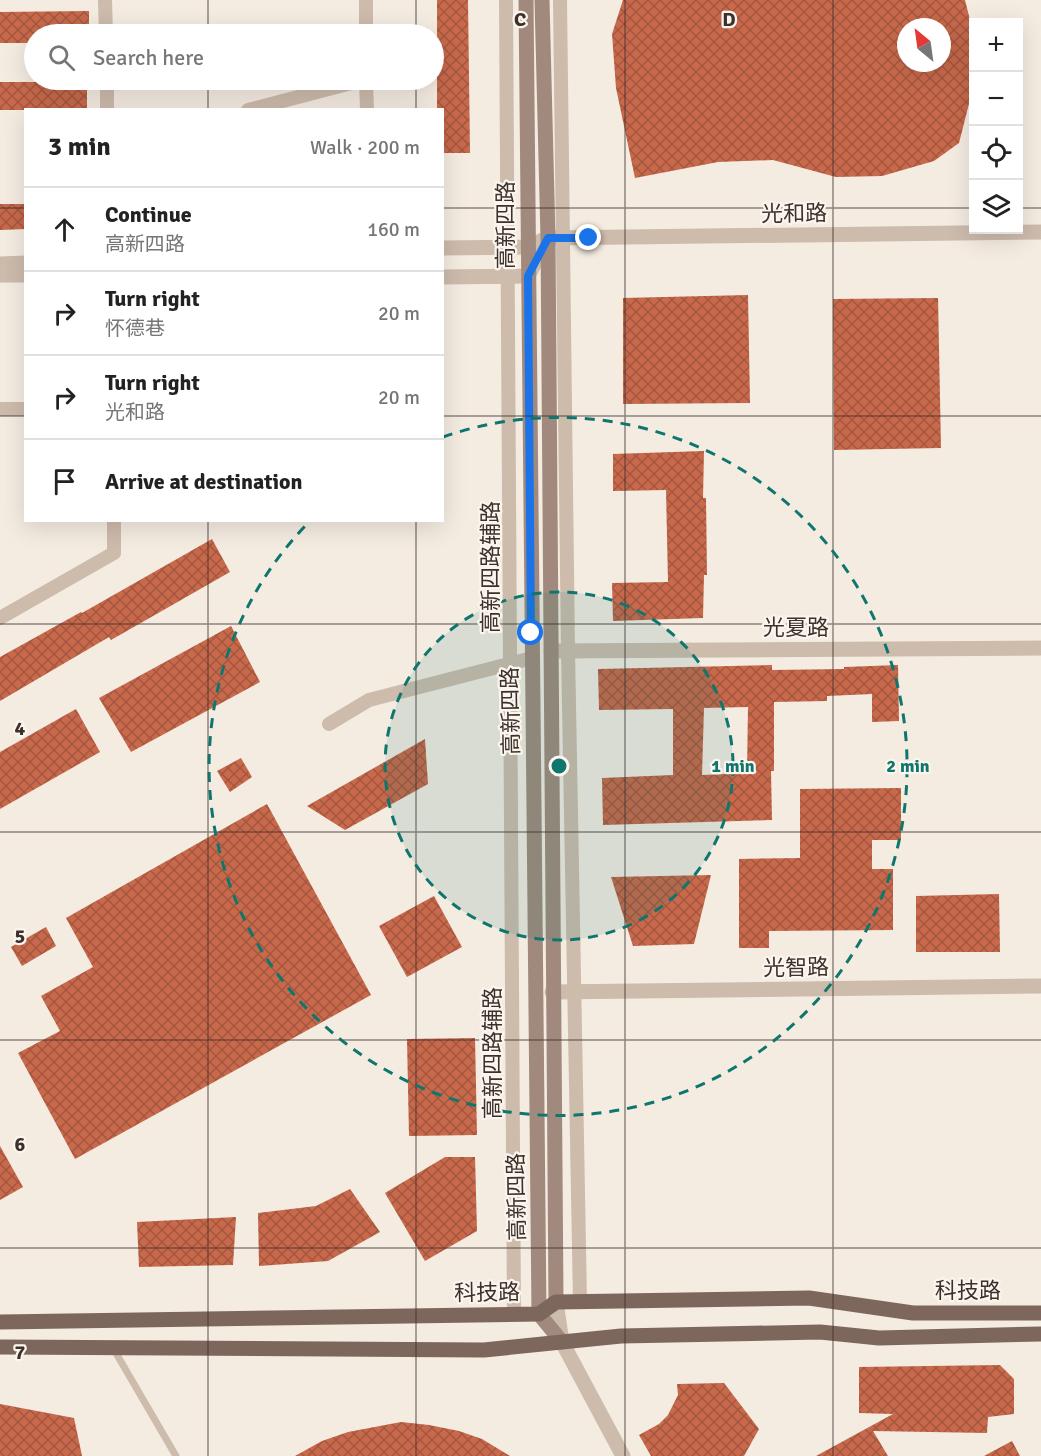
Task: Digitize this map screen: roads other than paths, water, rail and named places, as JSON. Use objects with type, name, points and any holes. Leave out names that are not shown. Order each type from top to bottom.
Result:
[{"type":"main road","name":"高新四路","points":[[526,0],[539,1314],[562,1342]]},
{"type":"main road","name":"高新四路","points":[[542,0],[555,238],[551,651],[556,1302]]},
{"type":"main road","name":"科技路","points":[[0,1322],[539,1314],[556,1302],[809,1298],[913,1313],[1041,1313]]},
{"type":"main road","name":"科技路","points":[[0,1347],[484,1350],[621,1336],[819,1332],[879,1338],[1041,1334]]},
{"type":"street","points":[[105,0],[106,24]]},
{"type":"street","points":[[366,0],[366,24]]},
{"type":"street","name":"高新四路辅路","points":[[506,0],[512,663],[514,1314]]},
{"type":"street","points":[[560,0],[555,238],[568,651],[580,1302]]},
{"type":"street","points":[[107,90],[107,108]]},
{"type":"street","points":[[256,108],[325,90]]},
{"type":"street","points":[[365,90],[367,108]]},
{"type":"street","name":"光和路","points":[[555,238],[1041,232]]},
{"type":"street","points":[[444,248],[527,247],[555,238]]},
{"type":"street","points":[[444,277],[528,276],[555,238]]},
{"type":"street","points":[[0,264],[24,263]]},
{"type":"street","points":[[0,275],[24,275]]},
{"type":"street","points":[[0,409],[24,409]]},
{"type":"street","points":[[0,618],[114,553],[114,522]]},
{"type":"street","name":"光夏路","points":[[551,651],[1041,648]]},
{"type":"street","points":[[329,724],[369,700],[532,658]]},
{"type":"street","name":"光智路","points":[[552,992],[1041,986]]},
{"type":"street","name":"高新四路","points":[[556,1302],[562,1342],[623,1456]]},
{"type":"lane","points":[[112,1346],[176,1456]]}]
